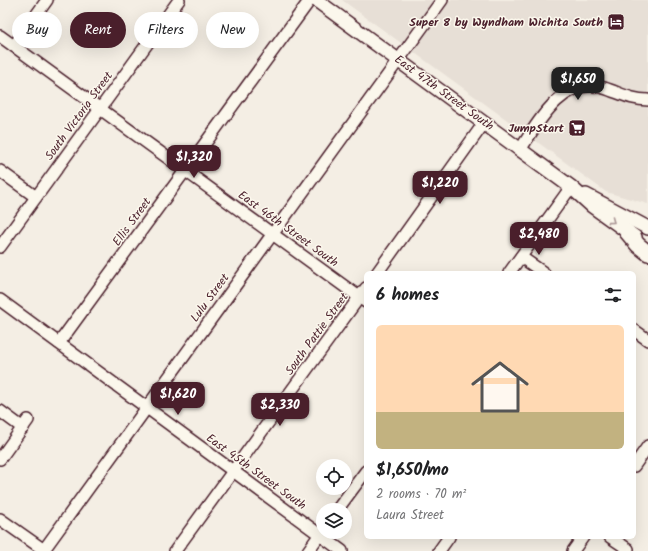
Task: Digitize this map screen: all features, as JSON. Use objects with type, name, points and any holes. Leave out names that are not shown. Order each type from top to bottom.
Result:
[{"type":"highway","points":[[627,232],[638,245],[648,253]]},
{"type":"main road","name":"East 47th Street South","points":[[316,0],[571,187],[592,206],[648,246]]},
{"type":"main road","name":"East 47th Street South","points":[[571,187],[600,201],[648,228]]},
{"type":"street","points":[[38,12],[47,0]]},
{"type":"street","name":"South Victoria Street","points":[[0,247],[180,0]]},
{"type":"street","name":"Ellis Street","points":[[59,343],[310,0]]},
{"type":"street","name":"Lulu Street","points":[[43,550],[442,0]]},
{"type":"street","name":"East 46th Street South","points":[[0,36],[12,45]]},
{"type":"street","name":"East 46th Street South","points":[[17,48],[272,234],[364,296]]},
{"type":"street","points":[[520,150],[542,116],[560,97],[573,90],[587,86],[603,87],[628,98],[648,100]]},
{"type":"street","points":[[378,271],[484,123]]},
{"type":"street","points":[[0,170],[36,197]]},
{"type":"street","points":[[510,271],[571,187]]},
{"type":"street","points":[[521,257],[541,271]]},
{"type":"street","name":"South Pattie Street","points":[[175,551],[364,296]]},
{"type":"street","name":"East 45th Street South","points":[[0,300],[234,471],[316,528]]},
{"type":"street","points":[[636,331],[648,340]]},
{"type":"street","points":[[0,411],[25,424],[0,459]]},
{"type":"street","points":[[636,463],[648,446]]},
{"type":"street","points":[[342,503],[364,474]]},
{"type":"street","points":[[0,519],[43,550]]},
{"type":"street","points":[[308,551],[316,539]]},
{"type":"street","name":"East 45th Street South","points":[[329,539],[342,551]]},
{"type":"street","points":[[439,551],[448,539]]},
{"type":"street","points":[[573,551],[582,539]]},
{"type":"street","points":[[613,539],[628,550]]},
{"type":"shaded area","points":[[342,0],[648,0],[648,204],[606,192]]},
{"type":"place","name":"Super 8 by Wyndham Wichita South","points":[[616,22]]},
{"type":"place","name":"JumpStart","points":[[577,128]]}]
